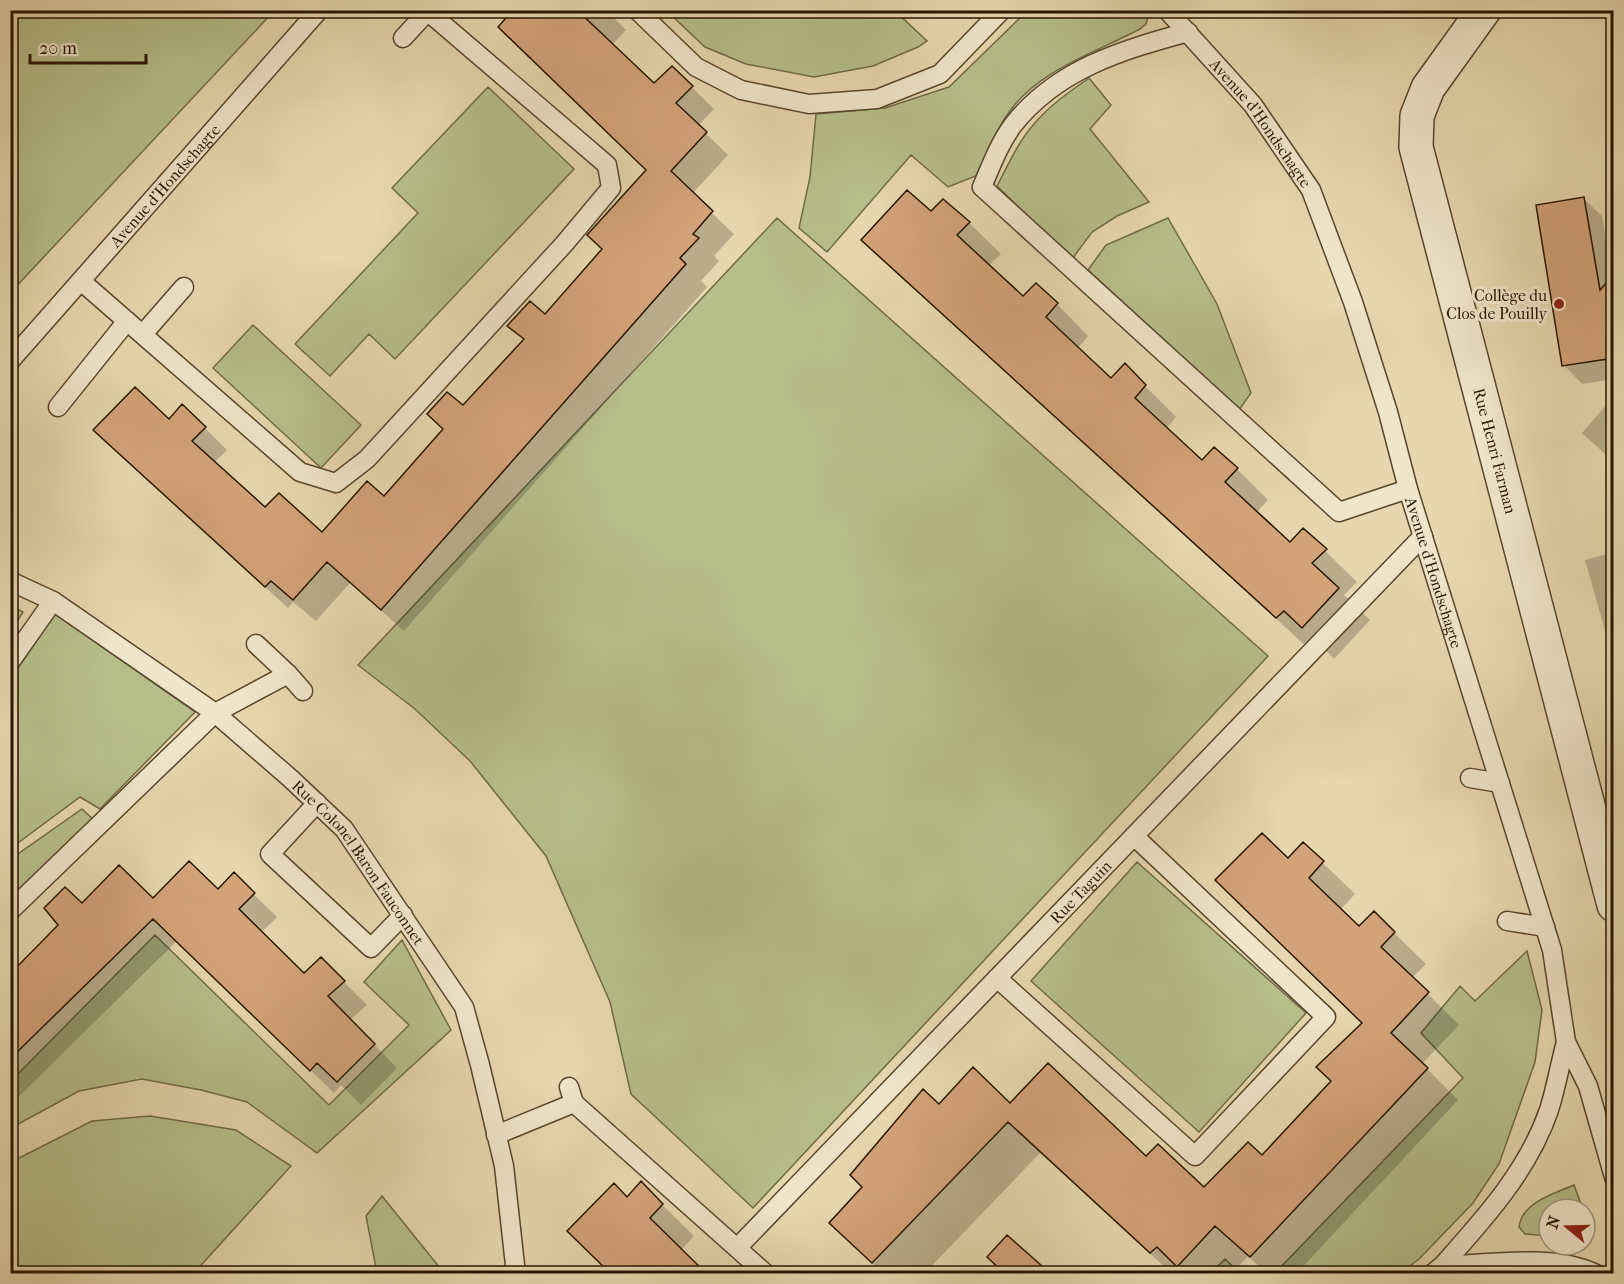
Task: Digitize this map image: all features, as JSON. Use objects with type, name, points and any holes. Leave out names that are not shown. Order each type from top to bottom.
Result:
[{"type":"street","name":"Rue Henri Farman","points":[[1484,10],[1428,88],[1417,116],[1416,147],[1614,905]]},
{"type":"lane","name":"Avenue d'Hondschagte","points":[[10,361],[319,10]]},
{"type":"lane","points":[[637,10],[696,67],[741,90],[809,104],[877,99],[940,74],[999,11]]},
{"type":"lane","name":"Avenue d'Hondschagte","points":[[1167,10],[1253,105],[1311,190],[1353,302],[1390,441],[1423,536],[1545,927],[1552,950],[1566,1042],[1588,1086],[1614,1177]]},
{"type":"lane","points":[[81,281],[300,472],[336,483],[367,459],[565,243],[611,188],[607,165],[426,11],[403,38]]},
{"type":"lane","points":[[1188,32],[1082,70],[1058,83],[1036,101],[1013,126],[999,149],[982,187],[1339,512],[1408,489]]},
{"type":"lane","points":[[143,334],[184,287]]},
{"type":"lane","points":[[58,407],[127,321]]},
{"type":"lane","name":"Rue Taguin","points":[[737,1248],[1423,536]]},
{"type":"lane","name":"Rue Colonel Baron Fauconnet","points":[[10,581],[53,601],[215,713],[344,829],[464,1007],[478,1055],[504,1166],[516,1274]]},
{"type":"lane","points":[[10,662],[53,601]]},
{"type":"lane","points":[[256,644],[303,691]]},
{"type":"lane","points":[[10,911],[215,713],[288,674]]},
{"type":"lane","points":[[1470,778],[1500,783]]},
{"type":"lane","points":[[316,803],[270,854],[371,948],[403,915]]},
{"type":"lane","points":[[997,978],[1195,1156],[1326,1017],[1134,836]]},
{"type":"lane","points":[[1507,921],[1545,927]]},
{"type":"lane","points":[[1437,1270],[1497,1205],[1530,1154],[1549,1109],[1566,1042]]},
{"type":"lane","points":[[496,1135],[572,1095],[766,1274]]},
{"type":"lane","points":[[1437,1270],[1534,1261],[1583,1267],[1596,1274]]},
{"type":"green space","points":[[10,11],[274,11],[11,292]]},
{"type":"green space","points":[[667,11],[895,11],[927,41],[873,66],[814,77],[746,64],[705,47]]},
{"type":"green space","points":[[1027,11],[1150,11],[1146,24],[1140,29],[1066,65],[1032,88],[1017,102],[993,139],[976,176],[948,187],[911,155],[827,252],[799,228],[810,177],[816,114],[885,108],[949,87]]},
{"type":"green space","points":[[1089,78],[1111,105],[1090,129],[1149,202],[1117,216],[1092,232],[1072,259],[997,186],[1028,131],[1053,105]]},
{"type":"green space","points":[[488,87],[574,169],[395,359],[369,334],[330,376],[295,344],[418,213],[392,188]]},
{"type":"green space","points":[[777,218],[1268,656],[753,1208],[631,1094],[610,1002],[546,856],[470,761],[415,709],[358,665]]},
{"type":"green space","points":[[1168,218],[1217,304],[1251,393],[1239,410],[1088,270],[1106,245]]},
{"type":"green space","points":[[253,325],[361,425],[321,468],[213,368]]},
{"type":"green space","points":[[11,606],[23,612],[11,631]]},
{"type":"green space","points":[[55,614],[195,712],[100,809],[80,797],[11,848],[11,678]]},
{"type":"green space","points":[[82,809],[94,820],[11,898],[11,859]]},
{"type":"green space","points":[[1137,862],[1306,1013],[1199,1132],[1031,981]]},
{"type":"green space","points":[[155,935],[329,1105],[409,1025],[364,982],[402,940],[451,1030],[317,1153],[247,1102],[201,1090],[142,1079],[79,1091],[11,1128],[11,1081]]},
{"type":"green space","points":[[1527,951],[1542,1010],[1535,1062],[1499,1164],[1473,1203],[1419,1259],[1401,1273],[1275,1273],[1463,1078],[1421,1033],[1460,986],[1475,1001]]},
{"type":"green space","points":[[150,1116],[236,1130],[291,1166],[194,1273],[11,1273],[11,1162],[92,1121]]},
{"type":"green space","points":[[1574,1185],[1578,1197],[1547,1197]]},
{"type":"green space","points":[[382,1196],[444,1273],[377,1273],[366,1216]]},
{"type":"green space","points":[[1537,1202],[1537,1235],[1525,1234],[1519,1227],[1521,1218]]},
{"type":"green space","points":[[1225,1259],[1240,1273],[1211,1273]]},
{"type":"building","points":[[513,10],[577,10],[654,83],[672,66],[693,86],[676,103],[707,132],[671,171],[713,211],[693,234],[699,238],[680,258],[686,264],[381,610],[327,562],[293,600],[271,581],[265,587],[93,430],[135,387],[169,419],[182,404],[206,427],[192,441],[265,507],[279,493],[322,532],[367,481],[384,496],[443,429],[427,414],[447,392],[463,405],[524,339],[507,326],[530,301],[545,314],[602,249],[587,235],[646,170],[498,27]]},
{"type":"building","points":[[907,190],[931,211],[943,199],[970,222],[957,235],[1023,296],[1036,283],[1058,303],[1046,317],[1111,378],[1125,363],[1146,385],[1135,398],[1202,460],[1214,447],[1238,468],[1225,482],[1290,542],[1303,528],[1327,549],[1312,563],[1339,588],[1302,628],[1284,611],[1276,618],[861,240]]},
{"type":"building","points":[[1584,197],[1600,290],[1614,274],[1614,358],[1562,366],[1536,205]]},
{"type":"building","points":[[1262,833],[1288,858],[1303,842],[1324,861],[1309,878],[1359,926],[1374,911],[1395,932],[1381,947],[1429,992],[1391,1033],[1428,1068],[1250,1257],[1215,1226],[1177,1267],[1157,1247],[1150,1253],[1008,1122],[872,1263],[829,1223],[862,1187],[850,1175],[923,1089],[939,1104],[973,1067],[1010,1103],[1048,1063],[1146,1156],[1158,1144],[1204,1187],[1248,1142],[1262,1155],[1331,1081],[1316,1067],[1362,1023],[1215,880]]},
{"type":"building","points":[[189,861],[218,889],[234,872],[255,893],[239,909],[304,973],[321,957],[345,981],[328,996],[375,1044],[337,1082],[317,1063],[310,1071],[153,919],[10,1059],[10,974],[58,925],[44,908],[65,887],[82,903],[119,865],[153,898]]},
{"type":"building","points":[[641,1181],[663,1204],[650,1218],[707,1274],[611,1274],[567,1231],[614,1183],[627,1197]]},
{"type":"building","points":[[1007,1235],[1051,1274],[1005,1274],[987,1257]]},
{"type":"place","name":"Collège du Clos de Pouilly","points":[[1559,304]]}]
